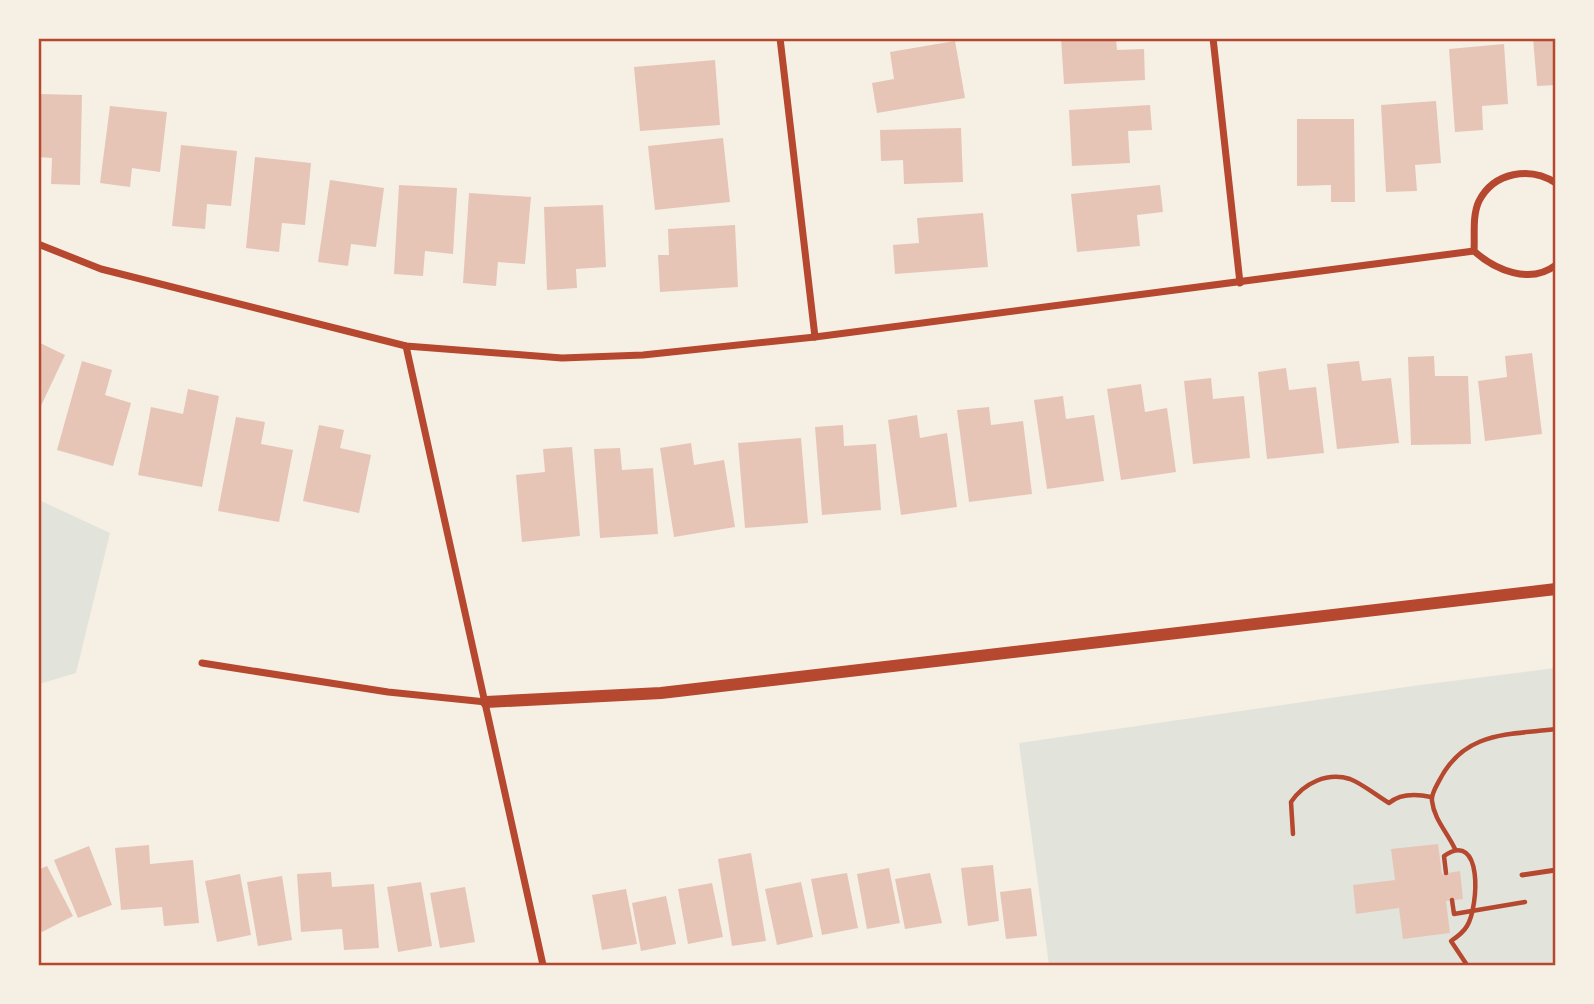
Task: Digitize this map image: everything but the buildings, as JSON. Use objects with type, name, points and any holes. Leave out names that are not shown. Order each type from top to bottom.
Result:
[{"type":"street","points":[[780,38],[815,337]]},
{"type":"street","points":[[1213,38],[1240,283]]},
{"type":"street","points":[[1556,183],[1544,175],[1527,172],[1510,174],[1494,183],[1479,201],[1475,219],[1474,251],[1489,265],[1510,272],[1528,275],[1556,265]]},
{"type":"street","points":[[38,244],[101,269],[406,346],[562,358],[643,355],[815,337],[1474,251]]},
{"type":"street","points":[[406,346],[543,965]]},
{"type":"street","points":[[202,663],[388,692],[486,702],[661,693],[1556,589]]},
{"type":"lane","points":[[1522,875],[1556,870]]},
{"type":"path","points":[[1455,849],[1436,818],[1431,797],[1443,773],[1476,741],[1556,729]]},
{"type":"path","points":[[1293,834],[1291,802],[1307,784],[1320,779],[1351,779],[1389,803],[1408,795],[1431,797]]},
{"type":"path","points":[[1446,873],[1444,856],[1455,849],[1462,849],[1469,855],[1477,893],[1467,928],[1451,941],[1467,965]]},
{"type":"path","points":[[1452,901],[1454,914],[1525,902]]},
{"type":"shaded area","points":[[39,500],[110,533],[76,673],[39,684]]},
{"type":"shaded area","points":[[1555,668],[1555,965],[1049,965],[1019,743]]}]
